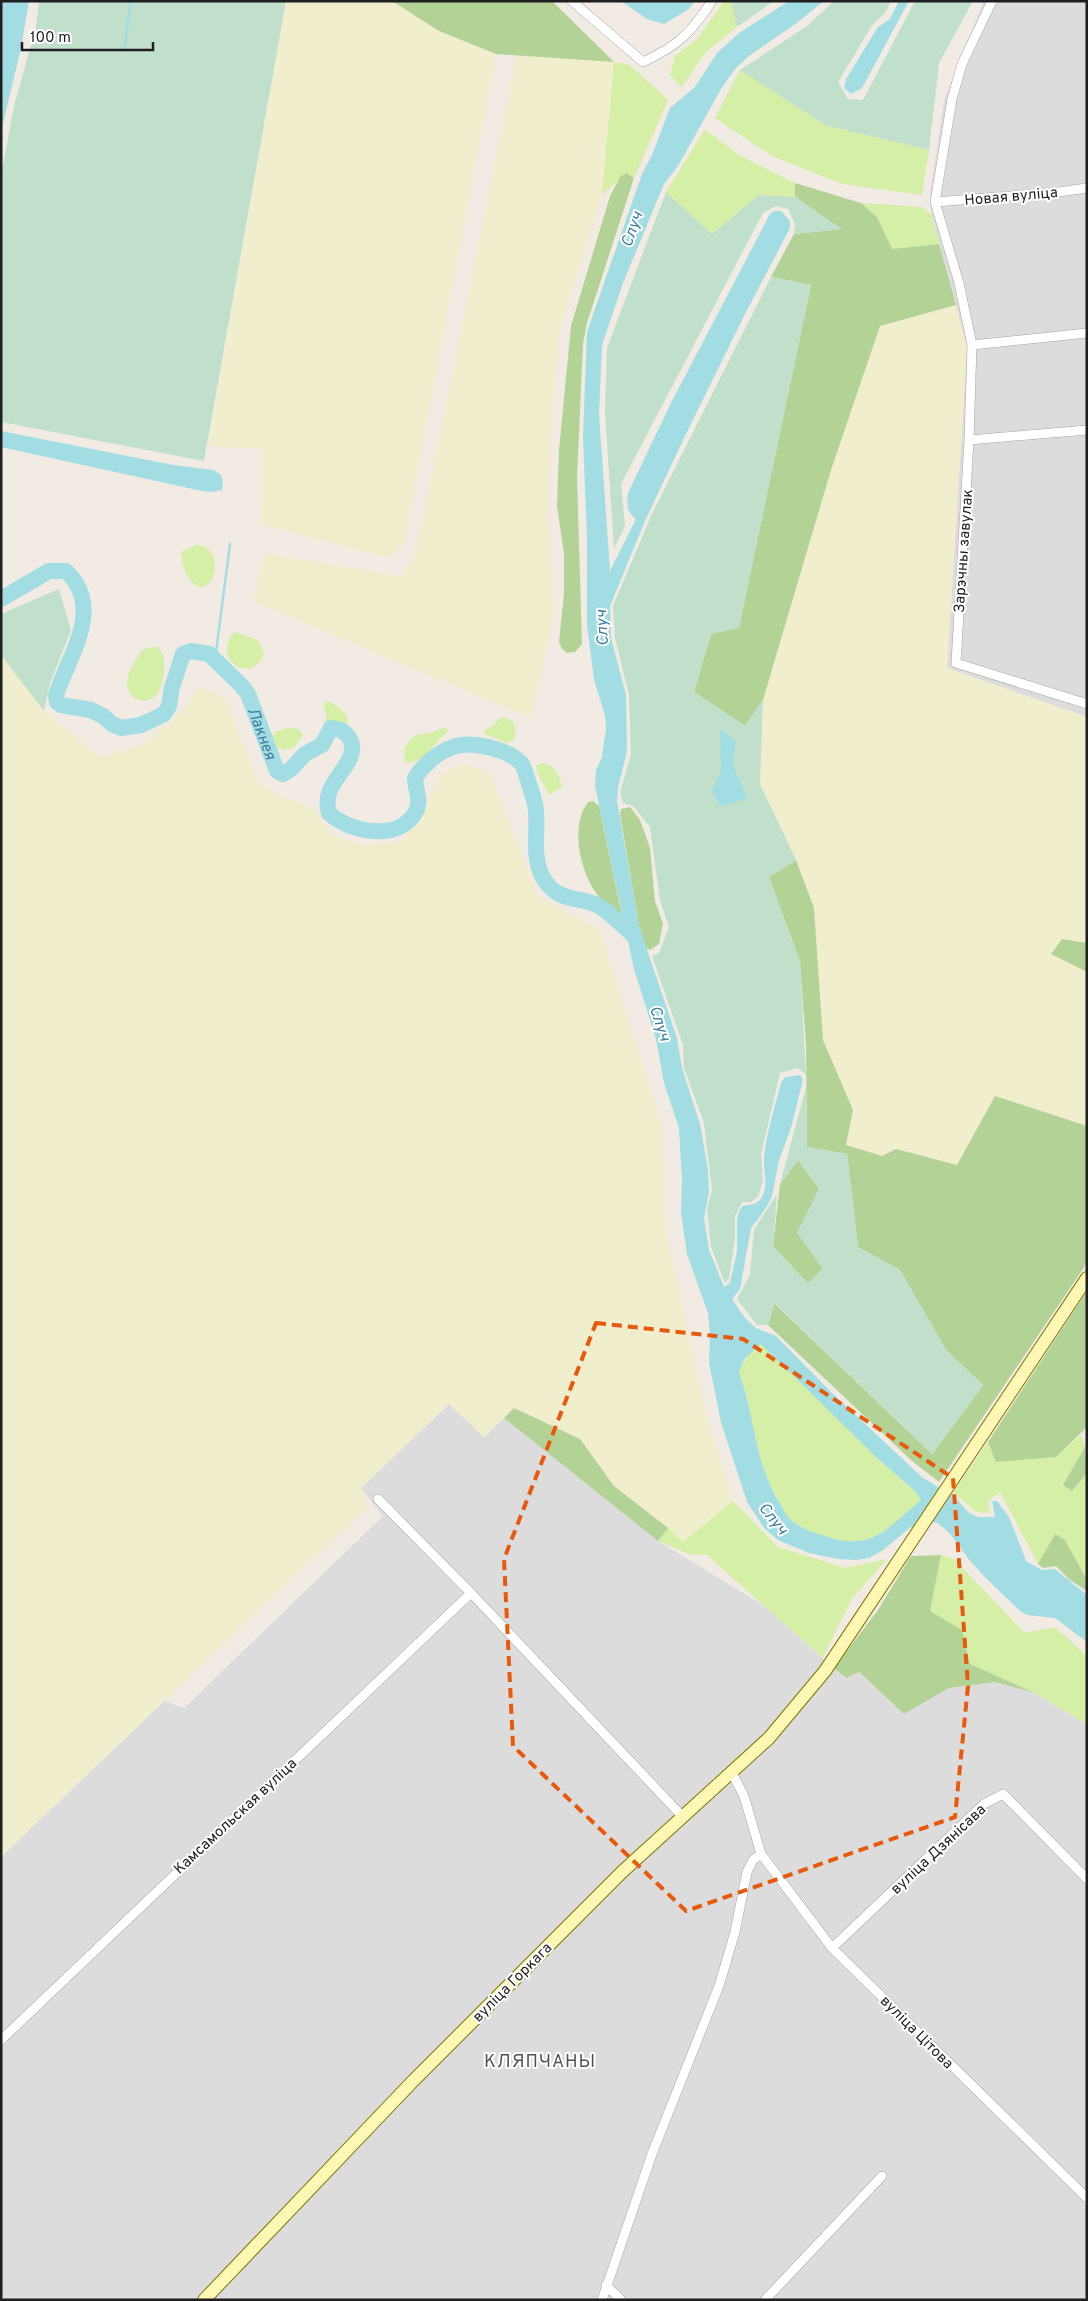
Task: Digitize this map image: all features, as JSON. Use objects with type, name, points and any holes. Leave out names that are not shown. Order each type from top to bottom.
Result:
[{"type":"main road","name":"вуліца Горкага","points":[[204,2300],[413,2081],[615,1879],[769,1738],[825,1671],[1087,1278]]},
{"type":"street","points":[[572,1],[643,62],[669,50],[686,37],[712,1]]},
{"type":"street","points":[[935,202],[943,148],[957,81],[962,64],[992,1]]},
{"type":"street","name":"Новая вуліца","points":[[935,202],[1052,193],[1087,188]]},
{"type":"street","name":"Зарэчны завулак","points":[[935,202],[959,283],[972,345],[969,440],[956,663],[1087,704]]},
{"type":"street","points":[[972,345],[1087,333]]},
{"type":"street","points":[[969,440],[1087,430]]},
{"type":"street","points":[[378,1499],[471,1593],[682,1816]]},
{"type":"street","name":"Камсамольская вуліца","points":[[1,2040],[471,1593]]},
{"type":"street","name":"вуліца Цітова","points":[[732,1773],[744,1796],[761,1854],[832,1948],[1087,2198]]},
{"type":"street","name":"вуліца Дзянісава","points":[[832,1948],[984,1804],[1003,1794],[1087,1880]]},
{"type":"street","points":[[602,2300],[652,2154],[719,1986],[735,1932],[747,1872],[753,1860],[761,1854]]},
{"type":"street","points":[[765,2300],[882,2176]]},
{"type":"street","points":[[606,2285],[622,2300]]},
{"type":"highlighted area","points":[[596,1323],[743,1339],[953,1478],[968,1686],[955,1817],[686,1911],[513,1746],[504,1559]]},
{"type":"shaded area","points":[[286,1],[392,1],[439,31],[496,54],[404,544],[388,558],[261,524],[262,449],[208,446]]},
{"type":"shaded area","points":[[984,1],[1087,1],[1087,717],[947,668],[967,348],[931,214],[930,195],[944,100]]},
{"type":"shaded area","points":[[517,55],[614,62],[602,195],[560,329],[550,452],[548,524],[555,610],[531,718],[254,602],[264,553],[402,576],[416,551]]},
{"type":"shaded area","points":[[956,305],[967,348],[947,668],[1087,717],[1087,943],[1062,939],[1051,953],[1087,972],[1087,1126],[995,1096],[957,1165],[896,1149],[882,1156],[846,1145],[853,1110],[823,1040],[814,908],[796,860],[760,784],[763,700],[831,470],[880,326]]},
{"type":"shaded area","points":[[1,655],[44,711],[101,757],[144,744],[183,710],[200,686],[226,699],[258,781],[276,794],[314,808],[332,835],[362,845],[400,842],[423,814],[440,774],[465,763],[490,773],[538,895],[600,931],[662,1126],[667,1234],[706,1414],[733,1501],[683,1542],[614,1486],[580,1439],[515,1408],[484,1437],[449,1404],[361,1488],[368,1506],[1,1857]]},
{"type":"shaded area","points":[[449,1404],[484,1437],[504,1418],[658,1541],[766,1607],[845,1678],[858,1672],[904,1714],[949,1688],[995,1682],[1035,1693],[1087,1725],[1087,2300],[1,2300],[1,1857],[164,1701],[184,1708],[383,1516],[361,1488]]},
{"type":"green space","points":[[39,1],[286,1],[204,461],[1,422],[1,176],[14,106],[36,27]]},
{"type":"green space","points":[[392,1],[552,1],[614,62],[496,54],[439,31]]},
{"type":"green space","points":[[724,1],[731,1],[737,27],[706,52],[682,87],[670,75],[675,56],[697,39]]},
{"type":"green space","points":[[731,1],[774,1],[737,27]]},
{"type":"green space","points":[[834,1],[891,1],[885,13],[873,24],[838,82],[848,99],[863,100],[915,1],[973,1],[939,63],[929,150],[825,125],[740,70],[807,26]]},
{"type":"green space","points":[[614,62],[630,65],[668,100],[634,178],[626,173],[602,195]]},
{"type":"green space","points":[[740,70],[825,125],[929,150],[922,195],[842,184],[772,156],[715,118]]},
{"type":"green space","points":[[705,129],[739,155],[795,183],[795,197],[759,195],[712,234],[666,192]]},
{"type":"green space","points":[[626,173],[634,178],[587,323],[583,344],[577,477],[582,644],[575,652],[567,653],[562,649],[559,642],[564,594],[564,554],[557,506],[559,450],[571,326],[610,196],[620,177]]},
{"type":"green space","points":[[795,183],[861,203],[877,217],[892,249],[939,244],[956,305],[880,326],[831,470],[763,700],[745,726],[694,692],[711,634],[739,627],[811,285],[771,277],[794,234],[841,229],[795,197]]},
{"type":"green space","points":[[666,192],[712,234],[759,195],[795,197],[842,229],[794,234],[795,224],[788,209],[776,206],[763,213],[621,484],[625,526],[614,549],[605,412],[607,348]]},
{"type":"green space","points":[[861,203],[922,207],[931,214],[939,244],[892,249],[877,217]]},
{"type":"green space","points":[[771,277],[811,285],[739,628],[711,634],[694,692],[745,726],[763,700],[760,784],[796,860],[769,877],[800,962],[806,1075],[798,1068],[780,1073],[761,1154],[763,1182],[758,1196],[751,1202],[742,1202],[735,1216],[735,1239],[729,1278],[725,1283],[711,1247],[707,1208],[712,1191],[704,1123],[684,1068],[683,1045],[652,956],[659,953],[669,927],[660,900],[650,827],[633,806],[623,803],[620,792],[631,755],[629,695],[615,638],[613,606],[651,516]]},
{"type":"green space","points":[[196,545],[204,547],[209,551],[213,556],[215,564],[212,578],[208,584],[201,588],[189,578],[184,568],[181,552]]},
{"type":"green space","points":[[59,589],[71,630],[50,683],[44,711],[1,655],[1,614]]},
{"type":"green space","points":[[236,632],[259,641],[264,654],[260,662],[254,666],[239,668],[230,661],[227,653],[228,644],[232,634]]},
{"type":"green space","points":[[157,646],[163,654],[164,661],[162,684],[157,694],[151,699],[144,701],[137,699],[128,689],[129,673],[142,650]]},
{"type":"green space","points":[[326,701],[333,703],[340,709],[346,715],[348,722],[329,725],[324,722],[327,716],[324,705]]},
{"type":"green space","points":[[501,717],[512,720],[515,726],[515,739],[507,743],[486,734],[484,730],[494,725]]},
{"type":"green space","points":[[445,727],[448,730],[447,732],[429,752],[418,760],[405,763],[404,749],[412,738]]},
{"type":"green space","points":[[287,728],[299,729],[303,735],[293,748],[282,750],[277,747],[273,736],[275,732]]},
{"type":"green space","points":[[543,763],[550,766],[556,772],[562,787],[549,795],[537,773],[536,765]]},
{"type":"green space","points":[[593,801],[599,806],[622,915],[609,908],[598,896],[589,881],[583,865],[579,848],[581,815],[588,802]]},
{"type":"green space","points":[[630,807],[640,820],[650,848],[655,901],[663,924],[659,944],[650,950],[646,948],[639,926],[620,814],[621,809]]},
{"type":"green space","points":[[796,860],[814,908],[823,1040],[853,1110],[846,1145],[882,1156],[896,1149],[957,1165],[995,1096],[1087,1126],[1087,1263],[939,1482],[912,1461],[768,1325],[774,1303],[932,1454],[983,1385],[946,1350],[900,1270],[858,1247],[847,1154],[807,1147],[806,1045],[800,962],[769,877]]},
{"type":"green space","points":[[1062,939],[1087,943],[1087,972],[1051,954]]},
{"type":"green space","points":[[806,1087],[807,1147],[847,1154],[858,1247],[900,1270],[946,1350],[983,1385],[932,1454],[775,1303],[768,1325],[757,1325],[737,1299],[750,1275],[754,1230],[777,1194],[773,1246],[808,1283],[823,1269],[797,1233],[819,1189],[798,1160],[780,1184]]},
{"type":"green space","points":[[798,1160],[819,1189],[798,1233],[823,1269],[808,1284],[773,1246],[780,1184]]},
{"type":"green space","points":[[1087,1291],[1087,1427],[1056,1457],[996,1462],[988,1442]]},
{"type":"green space","points":[[761,1343],[876,1457],[915,1491],[921,1500],[877,1536],[866,1540],[839,1540],[806,1530],[792,1521],[787,1515],[765,1473],[739,1372],[750,1351]]},
{"type":"green space","points":[[514,1408],[580,1439],[614,1486],[668,1528],[658,1541],[504,1418]]},
{"type":"green space","points":[[1081,1435],[1085,1447],[1063,1485],[1072,1491],[1087,1473],[1087,1580],[1065,1540],[1055,1534],[1038,1564],[1000,1492],[988,1501],[990,1513],[976,1512],[953,1492],[988,1442],[997,1462],[1056,1457]]},
{"type":"green space","points":[[1085,1447],[1087,1473],[1072,1491],[1063,1485]]},
{"type":"green space","points":[[733,1501],[778,1547],[845,1568],[887,1559],[851,1600],[823,1658],[707,1555],[689,1554],[658,1541],[668,1528],[683,1542]]},
{"type":"green space","points":[[1055,1534],[1065,1540],[1087,1580],[1087,1591],[1070,1580],[1056,1566],[1043,1568],[1038,1564]]},
{"type":"green space","points":[[941,1555],[954,1559],[1025,1633],[1055,1627],[1087,1656],[1087,1725],[1035,1693],[970,1664],[962,1630],[930,1611]]},
{"type":"green space","points":[[941,1555],[930,1611],[962,1630],[970,1664],[1035,1693],[995,1682],[949,1688],[904,1714],[859,1672],[846,1678],[834,1668],[878,1610],[911,1556]]},
{"type":"water","points":[[1,1],[29,1],[21,48],[1,132]]},
{"type":"water","points":[[621,1],[695,1],[689,9],[664,24],[647,19]]},
{"type":"water","name":"Случ","points":[[789,1],[824,1],[798,22],[749,56],[735,69],[721,89],[678,166],[664,184],[623,283],[602,345],[599,414],[610,571],[636,519],[628,508],[628,493],[670,405],[770,214],[774,211],[781,211],[790,221],[790,228],[684,438],[645,521],[610,606],[611,638],[626,695],[627,751],[618,788],[617,801],[639,926],[677,1038],[682,1068],[700,1124],[708,1170],[709,1192],[704,1218],[709,1250],[724,1287],[730,1283],[737,1251],[737,1220],[739,1211],[743,1206],[758,1202],[765,1190],[765,1150],[781,1083],[785,1077],[800,1075],[803,1079],[791,1128],[779,1160],[772,1196],[766,1208],[751,1228],[740,1289],[732,1299],[745,1318],[756,1328],[776,1336],[832,1393],[923,1478],[955,1497],[969,1513],[978,1517],[995,1517],[992,1501],[997,1501],[1009,1517],[1026,1561],[1042,1570],[1055,1569],[1087,1595],[1087,1642],[1055,1618],[1027,1615],[1020,1611],[978,1569],[951,1536],[936,1522],[911,1527],[883,1550],[869,1558],[856,1560],[838,1559],[809,1553],[778,1540],[764,1528],[747,1502],[721,1422],[709,1363],[710,1335],[708,1313],[687,1254],[681,1213],[682,1180],[679,1128],[664,1083],[656,1039],[634,969],[595,786],[596,770],[602,757],[606,728],[605,715],[594,680],[587,625],[587,538],[583,437],[587,332],[642,174],[652,155],[670,108],[695,87],[717,53],[739,33]],"holes":[[[761,1344],[876,1457],[915,1491],[921,1500],[887,1529],[877,1536],[866,1540],[839,1540],[814,1533],[792,1521],[772,1489],[760,1457],[749,1406],[739,1372],[745,1358]]]},
{"type":"water","points":[[899,1],[909,1],[862,88],[851,94],[844,88],[846,79],[878,27],[889,20]]},
{"type":"water","points":[[1,431],[173,465],[213,470],[220,474],[223,480],[222,490],[202,491],[1,447]]},
{"type":"water","points":[[720,729],[736,741],[733,765],[747,799],[721,806],[712,791],[721,771]]},
{"type":"waterway","points":[[124,51],[131,1]]},
{"type":"waterway","points":[[215,660],[230,544]]},
{"type":"waterway","name":"Лакнея","points":[[1,599],[49,571],[66,571],[77,585],[83,600],[83,616],[75,648],[56,695],[57,702],[61,705],[91,710],[121,728],[141,725],[164,714],[169,706],[172,687],[183,654],[191,651],[209,654],[248,694],[277,771],[283,774],[291,769],[305,754],[322,745],[331,728],[342,731],[352,743],[352,751],[350,758],[329,793],[328,810],[338,820],[349,826],[375,831],[388,830],[400,827],[410,820],[418,805],[415,778],[422,768],[447,749],[460,745],[479,745],[498,750],[515,758],[522,765],[533,796],[536,810],[538,865],[545,881],[557,893],[599,906],[631,933]]},
{"type":"district","name":"КЛЯПЧАНЫ","points":[[540,2061]]}]
